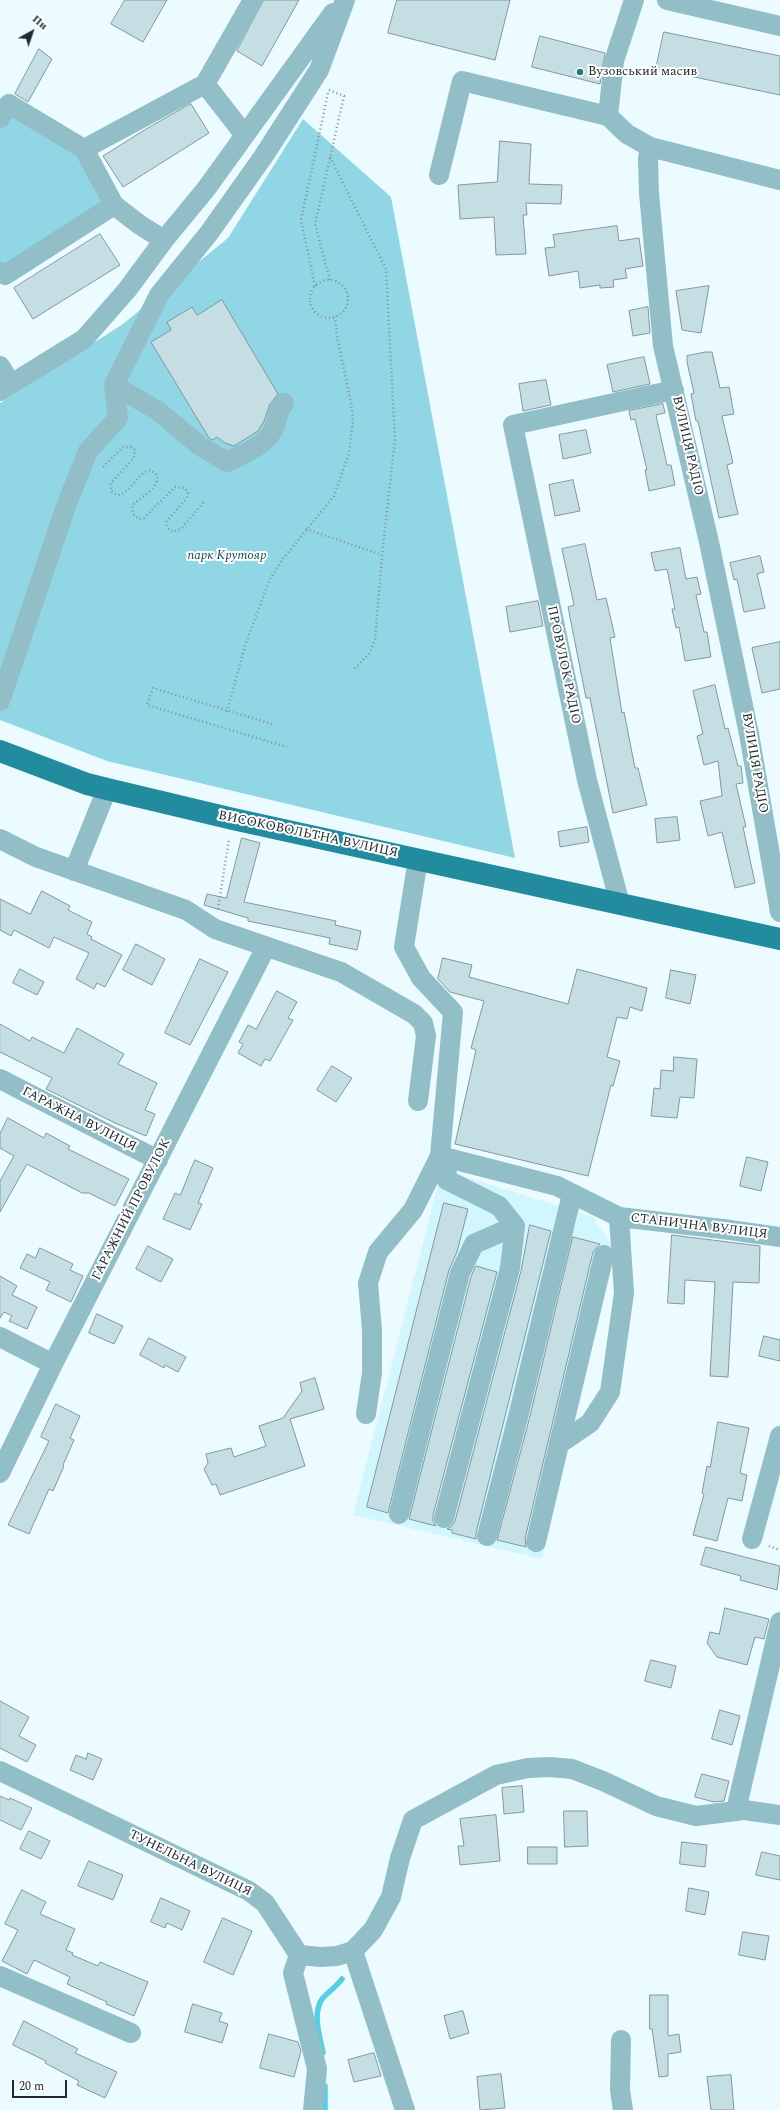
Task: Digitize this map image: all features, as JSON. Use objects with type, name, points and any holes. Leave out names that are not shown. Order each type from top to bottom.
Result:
[{"type":"main road","name":"ВИСОКОВОЛЬТНА ВУЛИЦЯ","points":[[0,751],[87,784],[107,789],[233,819],[780,939]]},
{"type":"street","points":[[84,149],[204,84],[253,0]]},
{"type":"street","points":[[0,701],[75,484],[88,451],[118,418],[114,385],[159,295],[209,233],[263,157],[319,70],[344,0]]},
{"type":"street","points":[[0,366],[6,388],[84,339],[127,290],[164,240],[206,189],[244,134],[344,0]]},
{"type":"street","points":[[608,116],[614,61],[634,0]]},
{"type":"street","points":[[667,0],[780,26]]},
{"type":"street","points":[[439,176],[462,81],[608,116],[627,134],[650,147],[780,180]]},
{"type":"street","points":[[204,84],[244,134]]},
{"type":"street","points":[[0,118],[9,104],[84,149],[114,205],[140,225],[164,240]]},
{"type":"street","name":"ВУЛИЦЯ РАДІО","points":[[650,147],[648,158],[648,192],[663,346],[709,542],[749,734],[780,912]]},
{"type":"street","points":[[0,272],[6,275],[114,205]]},
{"type":"street","points":[[114,385],[158,410],[200,446],[227,462],[260,445],[274,427],[277,411],[284,403]]},
{"type":"street","name":"ПРОВУЛОК РАДІО","points":[[620,904],[586,780],[513,425],[674,390]]},
{"type":"street","points":[[74,871],[107,789]]},
{"type":"street","points":[[0,839],[36,857],[186,910],[215,929],[341,972],[414,1014],[423,1023],[426,1036],[418,1100]]},
{"type":"street","points":[[418,859],[404,946],[421,978],[453,1012],[443,1157],[447,1180],[498,1206],[515,1226],[510,1268],[444,1518]]},
{"type":"street","name":"ГАРАЖНИЙ ПРОВУЛОК","points":[[0,1473],[53,1364],[266,947]]},
{"type":"street","name":"ГАРАЖНА ВУЛИЦЯ","points":[[0,1079],[158,1160]]},
{"type":"street","points":[[366,1414],[372,1373],[372,1330],[368,1283],[378,1252],[414,1210],[443,1157]]},
{"type":"street","name":"СТАНИЧНА ВУЛИЦЯ","points":[[443,1157],[557,1186],[619,1217],[780,1237]]},
{"type":"street","points":[[487,1536],[518,1417],[572,1194]]},
{"type":"street","points":[[559,1444],[590,1423],[610,1392],[624,1293],[619,1217]]},
{"type":"street","points":[[399,1514],[460,1273],[474,1244],[515,1226]]},
{"type":"street","points":[[536,1542],[604,1255]]},
{"type":"street","points":[[0,1337],[53,1364]]},
{"type":"street","points":[[752,1539],[780,1436]]},
{"type":"street","points":[[736,1810],[780,1622]]},
{"type":"street","points":[[313,2110],[317,2069],[293,1973],[299,1955],[321,1957],[337,1956],[353,1951],[373,1930],[391,1897],[400,1858],[413,1820],[496,1775],[528,1768],[550,1766],[572,1769],[603,1781],[656,1806],[696,1816],[736,1810],[780,1816]]},
{"type":"street","name":"ТУНЕЛЬНА ВУЛИЦЯ","points":[[0,1771],[249,1891],[265,1903],[299,1955]]},
{"type":"street","points":[[353,1951],[406,2110]]},
{"type":"street","points":[[0,1976],[131,2033]]},
{"type":"street","points":[[621,2040],[620,2090],[623,2110]]},
{"type":"path","points":[[315,286],[301,220],[328,90],[319,70]]},
{"type":"path","points":[[328,90],[344,96],[315,224],[330,280]]},
{"type":"path","points":[[330,156],[386,270],[395,440],[382,555],[375,640],[369,654],[353,670]]},
{"type":"path","points":[[330,280],[338,282],[343,286],[348,298],[344,310],[334,317],[322,317],[312,309],[309,297],[315,286],[320,282],[330,280]]},
{"type":"path","points":[[227,712],[245,646],[270,580],[282,560],[334,496],[350,447],[353,420],[352,404],[334,317]]},
{"type":"path","points":[[75,484],[88,482],[121,449],[128,446],[135,450],[135,456],[111,483],[110,488],[113,493],[118,495],[123,494],[148,470],[155,472],[158,477],[156,485],[132,506],[134,516],[139,519],[144,518],[175,487],[183,486],[187,490],[187,498],[166,522],[169,529],[176,532],[181,529],[204,502]]},
{"type":"path","points":[[306,529],[382,555]]},
{"type":"path","points":[[272,724],[227,712],[153,688],[147,705],[287,747]]},
{"type":"path","points":[[215,929],[233,819]]},
{"type":"shaded area","points":[[442,1169],[593,1217],[611,1245],[542,1559],[353,1515]]},
{"type":"green space","points":[[9,104],[84,149],[114,205],[0,272],[0,118]]},
{"type":"green space","name":"парк Крутояр","points":[[303,119],[391,197],[515,858],[107,761],[0,720],[0,403],[123,324],[228,238]]},
{"type":"building","points":[[125,0],[167,0],[143,42],[111,24]]},
{"type":"building","points":[[264,0],[299,0],[262,66],[237,51]]},
{"type":"building","points":[[397,0],[510,0],[495,60],[388,33]]},
{"type":"building","points":[[664,32],[780,56],[780,95],[656,69]]},
{"type":"building","name":"Вузовський масив","points":[[540,36],[605,53],[600,84],[532,67]]},
{"type":"building","points":[[39,49],[52,59],[28,102],[15,94]]},
{"type":"building","points":[[191,104],[209,133],[123,187],[103,156],[146,129]]},
{"type":"building","points":[[500,141],[531,144],[529,184],[562,185],[561,204],[526,203],[527,215],[523,215],[526,254],[496,255],[494,217],[460,219],[458,185],[497,182]]},
{"type":"building","points":[[617,226],[619,241],[639,238],[643,266],[625,269],[627,278],[613,280],[614,287],[600,288],[600,285],[580,288],[578,271],[549,276],[545,248],[555,247],[553,235]]},
{"type":"building","points":[[100,234],[120,265],[33,319],[14,288]]},
{"type":"building","points":[[709,286],[701,333],[682,330],[676,291]]},
{"type":"building","points":[[222,300],[278,394],[270,404],[264,421],[258,431],[234,446],[225,443],[217,437],[212,440],[209,438],[151,342],[171,330],[167,322],[192,307],[197,315]]},
{"type":"building","points":[[648,307],[650,333],[633,336],[629,311]]},
{"type":"building","points":[[712,352],[720,388],[729,387],[734,414],[722,416],[733,463],[727,465],[738,514],[719,518],[698,421],[696,421],[691,394],[694,393],[687,362],[687,356]]},
{"type":"building","points":[[644,357],[650,384],[613,392],[607,365]]},
{"type":"building","points":[[546,380],[551,405],[523,411],[519,384]]},
{"type":"building","points":[[663,404],[665,413],[656,415],[667,465],[671,465],[675,485],[649,491],[645,470],[647,470],[635,419],[631,420],[629,411]]},
{"type":"building","points":[[586,430],[591,453],[563,459],[559,435]]},
{"type":"building","points":[[573,480],[580,511],[555,516],[549,485]]},
{"type":"building","points":[[585,544],[597,600],[606,598],[615,637],[610,638],[622,713],[624,712],[635,768],[638,768],[647,805],[613,813],[590,698],[586,698],[568,607],[574,605],[562,549]]},
{"type":"building","points":[[680,548],[686,579],[697,577],[701,594],[696,595],[704,632],[707,632],[711,657],[685,661],[679,627],[676,628],[672,609],[675,609],[667,569],[655,571],[651,553]]},
{"type":"building","points":[[760,556],[764,572],[757,574],[765,608],[744,612],[737,579],[734,580],[730,563]]},
{"type":"building","points":[[538,601],[543,626],[510,632],[506,607]]},
{"type":"building","points":[[780,642],[780,689],[762,693],[752,648]]},
{"type":"building","points":[[715,685],[725,729],[728,728],[738,766],[741,766],[743,783],[736,784],[746,827],[743,827],[755,883],[735,888],[722,832],[708,836],[700,801],[722,796],[718,761],[704,765],[697,736],[703,734],[693,691]]},
{"type":"building","points":[[677,817],[680,840],[657,843],[655,819]]},
{"type":"building","points":[[587,827],[589,842],[560,847],[558,832]]},
{"type":"building","points":[[242,838],[260,843],[244,902],[336,921],[335,925],[361,931],[357,950],[329,944],[330,938],[248,921],[248,918],[204,905],[207,894],[226,898]]},
{"type":"building","points":[[42,891],[70,906],[68,910],[92,922],[87,934],[92,937],[91,939],[122,955],[105,987],[97,983],[94,989],[76,979],[89,953],[54,937],[49,948],[14,930],[11,936],[0,930],[0,899],[30,914]]},
{"type":"building","points":[[136,944],[165,959],[152,985],[123,970]]},
{"type":"building","points":[[443,958],[472,965],[469,977],[568,1004],[577,969],[647,988],[642,1011],[630,1007],[627,1019],[617,1017],[607,1057],[620,1061],[613,1086],[611,1085],[588,1176],[455,1144],[476,1050],[471,1048],[484,1001],[450,992],[438,979]]},
{"type":"building","points":[[200,959],[228,972],[190,1045],[165,1033]]},
{"type":"building","points":[[20,969],[44,982],[37,995],[13,983]]},
{"type":"building","points":[[671,970],[696,975],[690,1004],[666,998]]},
{"type":"building","points":[[277,991],[297,1002],[288,1018],[293,1020],[270,1061],[265,1059],[261,1066],[238,1053],[243,1044],[239,1042],[248,1025],[256,1029]]},
{"type":"building","points":[[0,1024],[30,1041],[32,1037],[64,1053],[77,1028],[124,1054],[118,1064],[157,1083],[145,1110],[155,1114],[146,1136],[115,1123],[46,1089],[52,1078],[0,1052]]},
{"type":"building","points":[[674,1057],[697,1059],[694,1098],[680,1097],[677,1118],[651,1116],[654,1088],[660,1089],[661,1070],[673,1071]]},
{"type":"building","points":[[332,1066],[352,1078],[336,1102],[317,1090]]},
{"type":"building","points":[[8,1118],[44,1138],[46,1133],[70,1146],[68,1149],[129,1179],[115,1206],[89,1193],[82,1193],[27,1164],[0,1212],[0,1181],[14,1156],[0,1148],[0,1134]]},
{"type":"building","points":[[747,1157],[768,1162],[761,1191],[740,1186]]},
{"type":"building","points":[[195,1160],[213,1168],[198,1203],[202,1204],[190,1230],[163,1219],[175,1193],[180,1195]]},
{"type":"building","points":[[444,1203],[468,1209],[457,1252],[449,1270],[388,1513],[367,1507]]},
{"type":"building","points":[[530,1225],[551,1231],[476,1533],[476,1539],[452,1533],[452,1530],[447,1529],[452,1526],[455,1521],[521,1271]]},
{"type":"building","points":[[672,1235],[760,1246],[759,1283],[733,1282],[728,1377],[710,1376],[715,1282],[685,1280],[684,1304],[668,1303]]},
{"type":"building","points":[[573,1237],[600,1244],[593,1252],[525,1539],[526,1547],[497,1540],[529,1420]]},
{"type":"building","points":[[148,1246],[173,1259],[161,1282],[136,1269]]},
{"type":"building","points":[[40,1248],[73,1264],[70,1270],[83,1276],[71,1302],[46,1290],[50,1282],[20,1268],[27,1254],[35,1258]]},
{"type":"building","points":[[476,1266],[497,1272],[433,1515],[433,1521],[436,1526],[409,1519],[471,1277]]},
{"type":"building","points":[[0,1276],[17,1286],[12,1295],[37,1307],[27,1329],[9,1321],[12,1316],[4,1312],[0,1318]]},
{"type":"building","points":[[97,1314],[123,1326],[114,1344],[89,1333]]},
{"type":"building","points":[[764,1336],[780,1340],[780,1361],[759,1356]]},
{"type":"building","points":[[149,1338],[186,1357],[178,1372],[165,1365],[164,1368],[140,1355]]},
{"type":"building","points":[[315,1378],[324,1409],[290,1419],[305,1466],[220,1495],[216,1484],[212,1485],[204,1469],[208,1463],[206,1454],[231,1448],[234,1457],[266,1446],[259,1426],[283,1418],[302,1391],[300,1383]]},
{"type":"building","points":[[56,1404],[80,1416],[70,1438],[74,1440],[63,1465],[64,1466],[53,1491],[49,1489],[29,1534],[8,1525],[49,1441],[41,1437]]},
{"type":"building","points":[[718,1422],[749,1428],[740,1473],[747,1475],[742,1501],[728,1498],[717,1541],[693,1535],[704,1494],[702,1493],[707,1466],[710,1467]]},
{"type":"building","points":[[706,1547],[780,1566],[777,1590],[740,1580],[741,1576],[701,1565]]},
{"type":"building","points":[[725,1608],[769,1619],[764,1639],[755,1637],[747,1665],[717,1657],[707,1643],[710,1632],[719,1634]]},
{"type":"building","points":[[651,1660],[676,1666],[671,1688],[645,1681]]},
{"type":"building","points":[[0,1701],[29,1717],[19,1736],[36,1745],[27,1762],[0,1748]]},
{"type":"building","points":[[720,1710],[740,1716],[732,1745],[712,1739]]},
{"type":"building","points":[[88,1753],[102,1759],[93,1780],[70,1770],[76,1755],[86,1759]]},
{"type":"building","points":[[702,1774],[729,1781],[724,1801],[714,1802],[695,1797]]},
{"type":"building","points":[[522,1786],[524,1812],[504,1814],[502,1788]]},
{"type":"building","points":[[0,1796],[9,1800],[10,1798],[32,1808],[21,1830],[0,1820]]},
{"type":"building","points":[[564,1811],[587,1811],[588,1846],[565,1847]]},
{"type":"building","points":[[496,1815],[500,1861],[460,1865],[458,1846],[464,1846],[460,1819]]},
{"type":"building","points":[[29,1831],[50,1841],[41,1859],[20,1849]]},
{"type":"building","points":[[682,1842],[707,1845],[705,1867],[680,1864]]},
{"type":"building","points":[[528,1847],[557,1847],[557,1864],[528,1864]]},
{"type":"building","points":[[762,1852],[780,1856],[780,1880],[756,1875]]},
{"type":"building","points":[[89,1861],[123,1875],[113,1900],[78,1886]]},
{"type":"building","points":[[689,1888],[709,1892],[705,1915],[686,1911]]},
{"type":"building","points":[[22,1890],[46,1902],[40,1914],[75,1929],[66,1950],[73,1953],[72,1955],[98,1966],[100,1962],[148,1982],[134,2016],[106,2004],[107,2002],[67,1984],[70,1977],[34,1960],[27,1974],[2,1961],[18,1930],[5,1924]]},
{"type":"building","points":[[161,1898],[190,1911],[182,1930],[167,1923],[165,1928],[151,1922]]},
{"type":"building","points":[[223,1918],[252,1931],[233,1975],[204,1962]]},
{"type":"building","points":[[743,1932],[769,1936],[765,1960],[739,1955]]},
{"type":"building","points":[[650,1995],[668,1995],[668,2036],[679,2034],[681,2052],[668,2054],[668,2076],[659,2077],[652,2029],[650,2029]]},
{"type":"building","points":[[193,2004],[222,2013],[219,2021],[228,2024],[222,2043],[185,2032]]},
{"type":"building","points":[[463,2011],[469,2033],[450,2039],[444,2016]]},
{"type":"building","points":[[24,2021],[78,2049],[75,2053],[117,2072],[105,2098],[77,2085],[79,2081],[45,2063],[46,2061],[13,2045]]},
{"type":"building","points":[[269,2034],[298,2042],[301,2051],[294,2077],[260,2068]]},
{"type":"building","points":[[374,2053],[381,2076],[354,2082],[348,2060]]},
{"type":"building","points":[[501,2074],[505,2108],[480,2110],[477,2077]]},
{"type":"building","points":[[731,2075],[734,2110],[711,2110],[707,2077]]},
{"type":"waterway","points":[[323,2053],[317,2018],[319,2005],[322,1999],[342,1979]]},
{"type":"waterway","points":[[325,2086],[325,2110]]},
{"type":"place","name":"Вузовський масив","points":[[580,72]]}]
